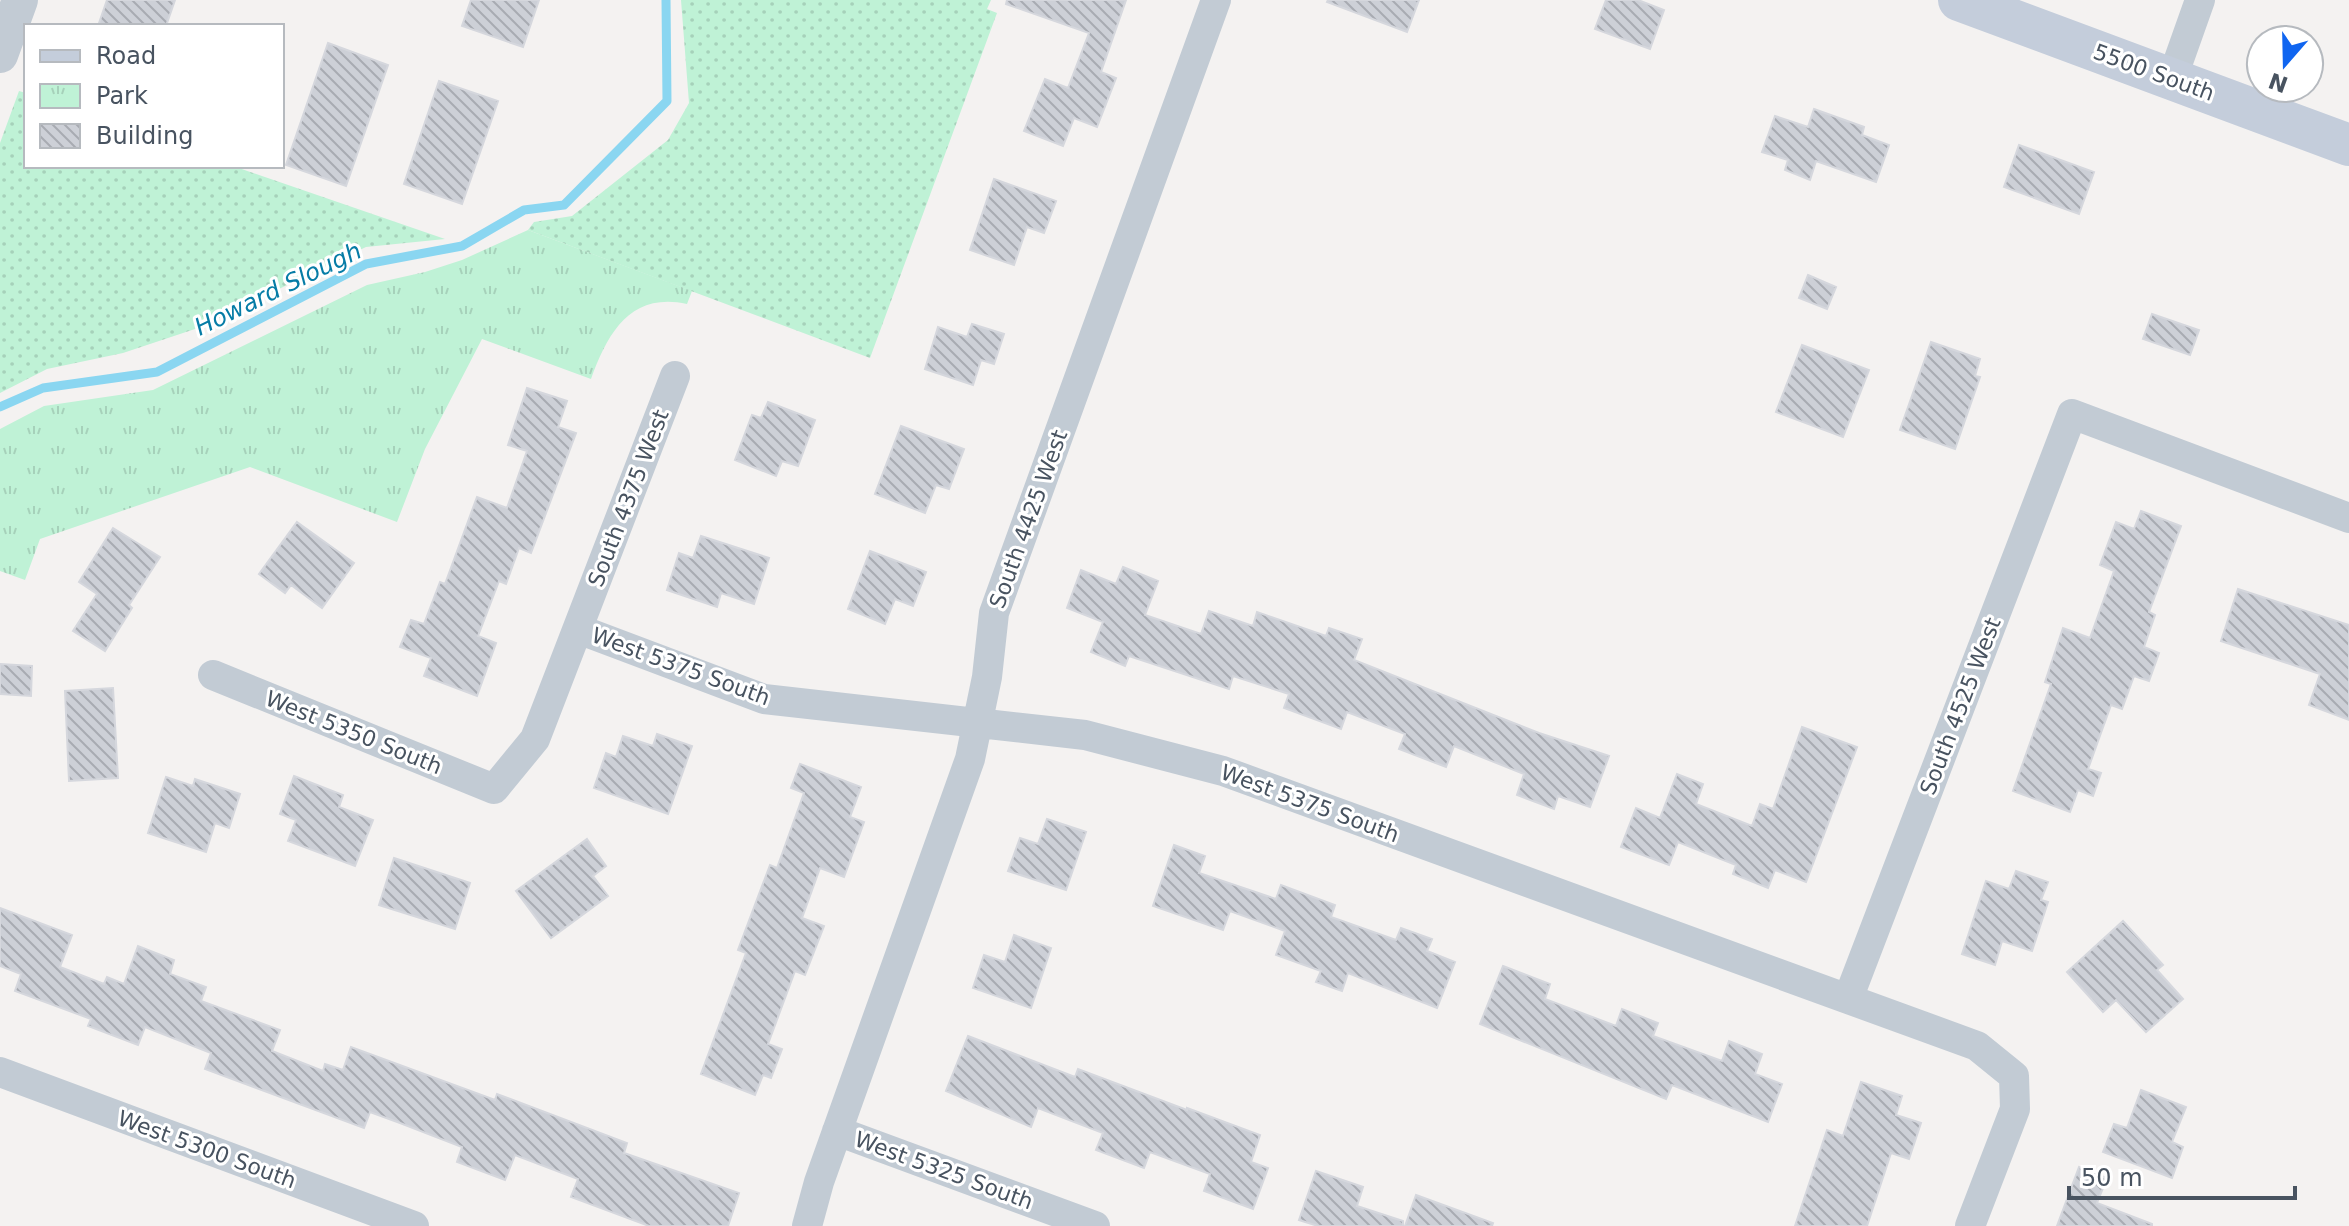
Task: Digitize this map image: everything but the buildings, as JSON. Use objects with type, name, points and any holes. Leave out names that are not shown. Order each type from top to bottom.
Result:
[{"type":"main road","name":"5500 South","points":[[1959,0],[2349,145]]},
{"type":"street","points":[[0,55],[20,0]]},
{"type":"street","name":"South 4425 West","points":[[807,1226],[837,1131],[970,759],[987,677],[994,613],[1216,0]]},
{"type":"street","points":[[2172,79],[2200,0]]},
{"type":"street","name":"South 4375 West","points":[[494,789],[535,739],[675,376]]},
{"type":"street","name":"South 4525 West","points":[[1848,999],[2072,414],[2349,518]]},
{"type":"street","name":"West 5375 South","points":[[578,629],[764,699],[1085,735],[1223,771],[1977,1046],[2014,1076],[2015,1109],[1970,1226]]},
{"type":"street","name":"West 5350 South","points":[[213,675],[494,789]]},
{"type":"street","name":"West 5300 South","points":[[0,1072],[414,1226]]},
{"type":"street","name":"West 5325 South","points":[[837,1131],[1095,1226]]},
{"type":"green space","points":[[681,0],[991,0],[987,9],[997,13],[870,358],[528,230],[534,222],[572,216],[668,140],[689,103]]},
{"type":"green space","points":[[19,91],[24,92],[24,168],[239,168],[445,239],[366,247],[198,328],[123,353],[47,369],[0,393],[0,143]]},
{"type":"green space","points":[[528,230],[692,291],[687,304],[651,304],[624,319],[605,346],[591,379],[482,339],[425,449],[397,522],[250,467],[40,539],[25,580],[0,571],[0,429],[44,406],[153,390],[367,285],[462,260]]},
{"type":"waterway","name":"Howard Slough","points":[[0,407],[43,388],[157,372],[366,264],[462,246],[524,210],[564,205],[667,101],[666,0]]}]
